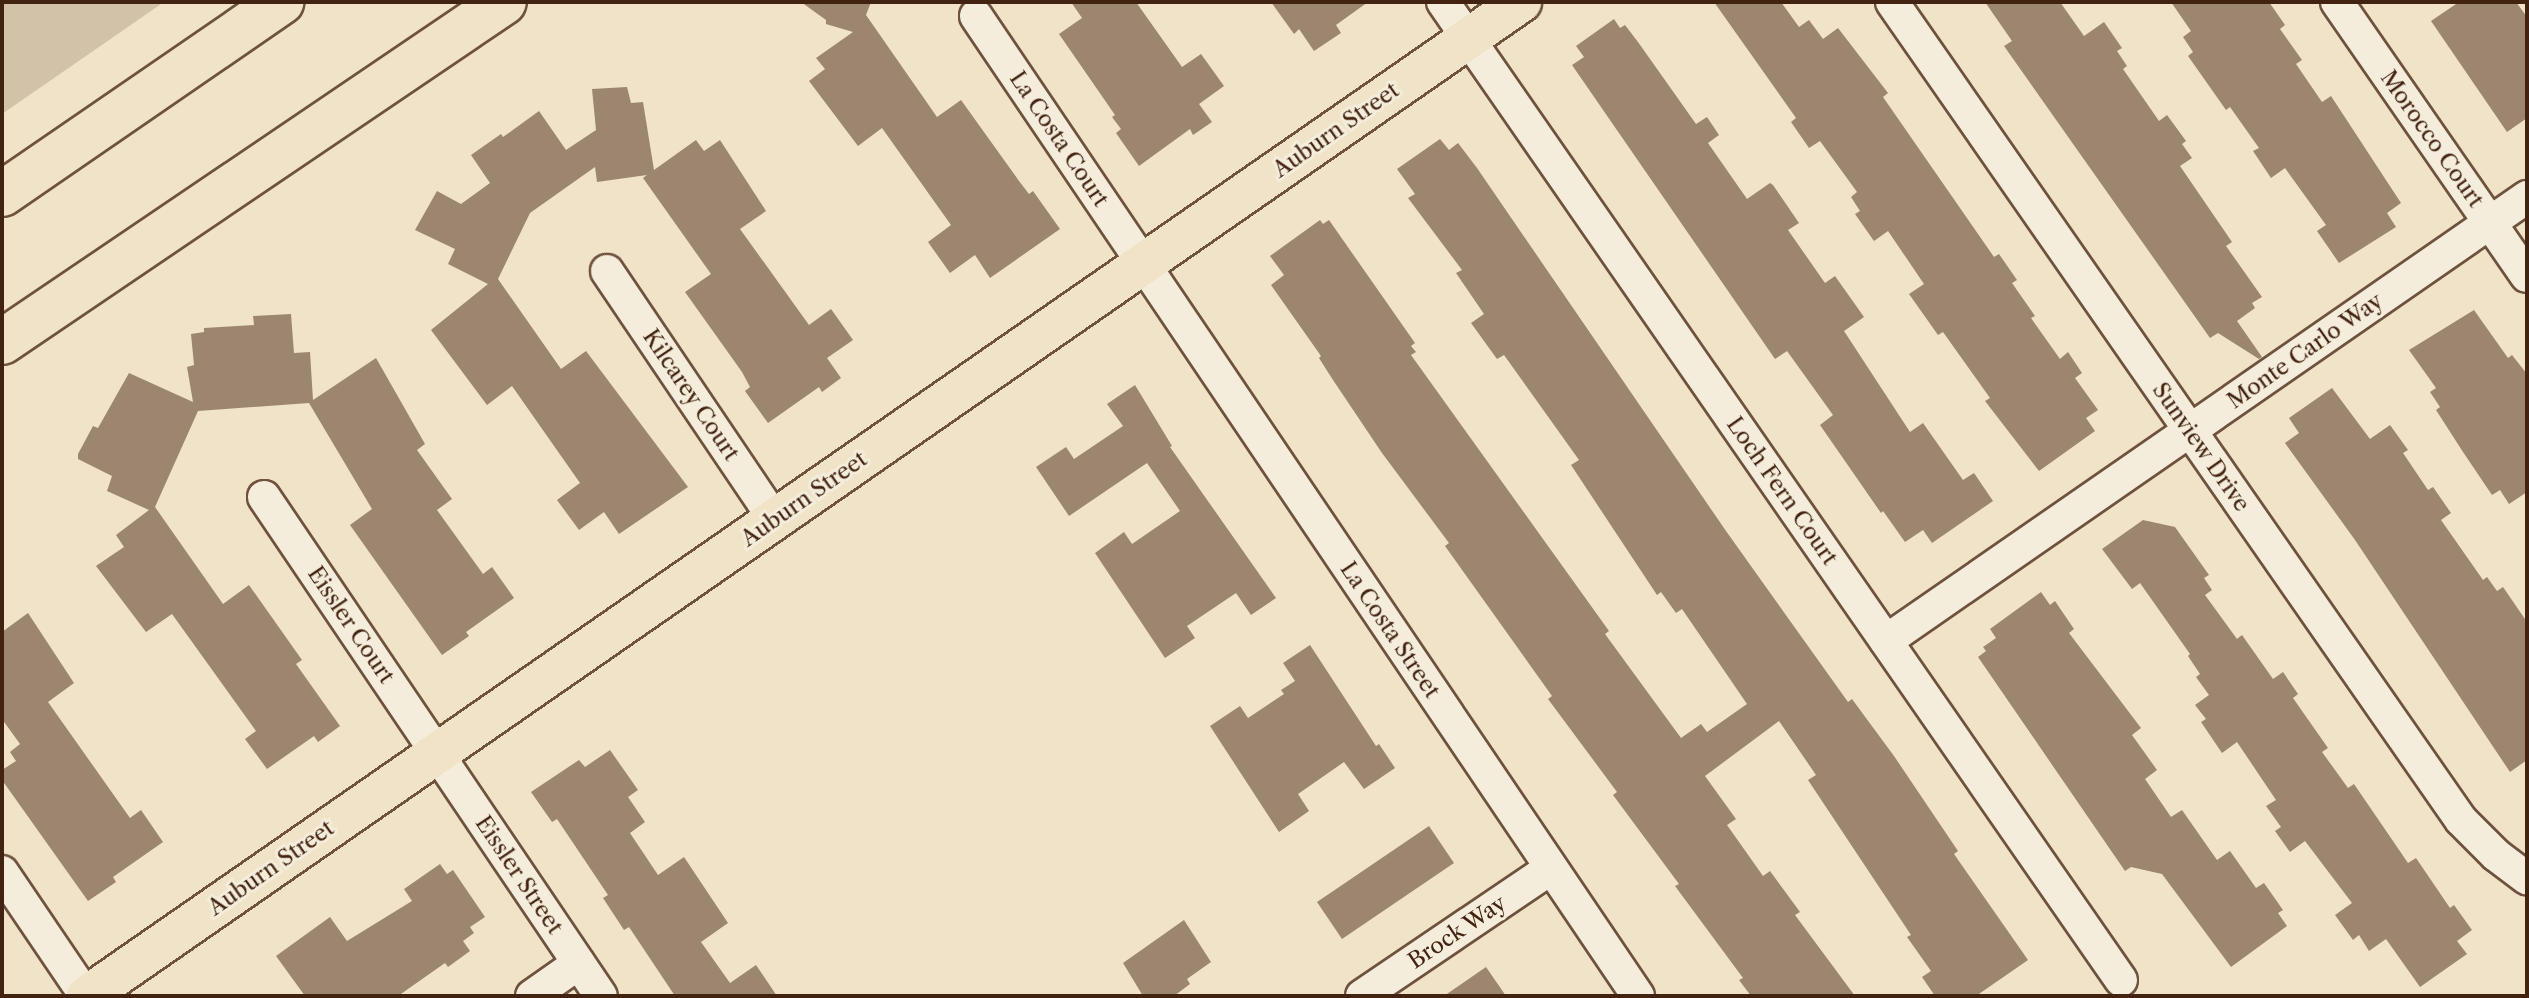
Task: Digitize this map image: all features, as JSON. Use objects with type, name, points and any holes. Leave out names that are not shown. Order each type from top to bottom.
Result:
[{"type":"highway","points":[[2,194],[281,2]]},
{"type":"highway","points":[[2,342],[504,2]]},
{"type":"main road","name":"Auburn Street","points":[[86,996],[1521,2]]},
{"type":"street","name":"Loch Fern Court","points":[[1443,2],[2121,980]]},
{"type":"street","name":"Sunview Drive","points":[[1892,2],[2461,820],[2496,855],[2527,878]]},
{"type":"street","name":"Morocco Court","points":[[2337,2],[2527,276]]},
{"type":"street","name":"La Costa Court","points":[[976,16],[1143,263]]},
{"type":"street","name":"Monte Carlo Way","points":[[1886,641],[2527,197]]},
{"type":"street","name":"La Costa Street","points":[[1143,263],[1638,996]]},
{"type":"street","name":"Kilcarey Court","points":[[607,271],[774,519]]},
{"type":"street","name":"Eissler Court","points":[[264,497],[437,753]]},
{"type":"street","name":"Eissler Street","points":[[437,753],[601,996]]},
{"type":"street","name":"Brock Way","points":[[1362,996],[1551,868]]},
{"type":"street","points":[[2,872],[86,996]]},
{"type":"street","points":[[532,996],[579,963]]},
{"type":"shaded area","points":[[2,2],[164,2],[2,114]]},
{"type":"building","points":[[801,2],[871,2],[866,15],[937,117],[961,100],[1019,181],[1029,194],[1033,191],[1060,229],[990,278],[975,255],[950,273],[928,242],[951,225],[882,128],[858,146],[809,81],[825,69],[816,58],[853,32],[826,24],[826,20]]},
{"type":"building","points":[[1071,2],[1136,2],[1182,67],[1201,54],[1224,86],[1199,104],[1212,122],[1193,135],[1190,129],[1139,166],[1116,133],[1121,129],[1112,117],[1115,115],[1059,34],[1082,18]]},
{"type":"building","points":[[1271,2],[1368,2],[1336,25],[1341,33],[1314,51],[1299,29],[1294,34]]},
{"type":"building","points":[[1714,2],[1781,2],[1799,27],[1809,20],[1823,39],[1838,28],[1888,93],[1883,97],[1994,257],[1999,254],[2017,280],[2012,283],[2035,316],[2031,318],[2060,359],[2068,352],[2082,373],[2075,378],[2098,410],[2086,418],[2095,431],[2039,471],[1985,401],[1990,398],[1943,332],[1938,335],[1909,294],[1924,284],[1888,231],[1874,241],[1855,214],[1860,211],[1851,197],[1857,192],[1820,141],[1809,148],[1791,122],[1796,118]]},
{"type":"building","points":[[1985,2],[2060,2],[2084,36],[2104,22],[2122,48],[2117,51],[2127,66],[2123,69],[2159,121],[2167,115],[2186,141],[2182,144],[2192,158],[2180,166],[2232,242],[2226,246],[2262,297],[2252,303],[2255,308],[2237,321],[2262,357],[2259,359],[2218,333],[2210,338],[2004,46],[2012,41]]},
{"type":"building","points":[[2171,2],[2269,2],[2285,25],[2280,29],[2302,60],[2296,64],[2322,102],[2331,96],[2401,203],[2387,213],[2396,227],[2339,263],[2317,231],[2326,225],[2285,168],[2271,178],[2253,151],[2259,148],[2230,107],[2226,110],[2188,56],[2193,52],[2183,37],[2191,31]]},
{"type":"building","points":[[2459,2],[2516,2],[2527,17],[2527,118],[2507,132],[2431,21]]},
{"type":"building","points":[[1614,19],[1620,28],[1625,25],[1696,124],[1707,117],[1719,135],[1708,143],[1747,199],[1770,183],[1773,185],[1799,223],[1788,230],[1825,283],[1835,276],[1864,317],[1844,331],[1910,432],[1923,423],[1963,480],[1974,473],[1993,501],[1932,543],[1923,530],[1905,542],[1883,511],[1881,513],[1820,425],[1833,415],[1787,351],[1775,359],[1572,65],[1584,57],[1576,46]]},
{"type":"building","points":[[627,87],[631,103],[643,102],[654,170],[696,140],[704,151],[720,140],[766,211],[740,229],[809,325],[831,309],[853,340],[827,358],[841,378],[822,392],[819,387],[768,423],[745,391],[750,387],[742,372],[685,292],[711,274],[643,178],[647,175],[597,182],[595,167],[530,213],[498,279],[561,369],[586,351],[688,487],[619,534],[604,512],[579,530],[557,500],[580,483],[512,386],[487,405],[431,330],[488,284],[448,264],[455,249],[415,230],[437,191],[461,204],[490,183],[471,155],[501,134],[503,137],[539,111],[566,150],[596,130],[592,89]]},
{"type":"building","points":[[1440,139],[1449,150],[1458,143],[1477,168],[1726,531],[1848,702],[1852,699],[1894,756],[1958,851],[1954,854],[2028,960],[1976,996],[1935,996],[1922,977],[1931,971],[1907,937],[1911,935],[1808,780],[1816,775],[1779,721],[1705,776],[1736,819],[1727,825],[1763,876],[1770,871],[1800,912],[1795,915],[1855,996],[1751,996],[1739,980],[1743,978],[1613,795],[1617,792],[1548,699],[1552,696],[1445,546],[1449,543],[1382,453],[1319,358],[1321,356],[1271,285],[1284,275],[1270,256],[1320,220],[1323,224],[1329,220],[1415,343],[1411,346],[1416,352],[1411,355],[1609,631],[1605,634],[1681,738],[1701,724],[1707,732],[1747,704],[1682,609],[1676,613],[1661,592],[1657,595],[1571,465],[1579,460],[1504,355],[1497,359],[1471,323],[1484,314],[1456,273],[1462,270],[1408,198],[1415,194],[1397,169]]},
{"type":"building","points":[[2474,310],[2508,358],[2512,355],[2527,374],[2527,492],[2509,504],[2500,490],[2492,495],[2463,452],[2436,410],[2440,407],[2430,392],[2436,388],[2409,350]]},
{"type":"building","points":[[291,314],[294,353],[310,352],[313,400],[376,358],[425,444],[417,450],[452,499],[437,510],[483,574],[492,567],[514,598],[466,632],[469,636],[442,655],[350,525],[372,509],[309,403],[198,411],[155,507],[223,604],[249,585],[302,660],[296,664],[340,726],[318,742],[314,736],[267,769],[245,739],[256,731],[172,614],[146,632],[96,566],[124,547],[116,535],[149,510],[107,491],[112,476],[78,459],[78,454],[93,426],[98,428],[129,373],[193,402],[187,367],[194,365],[191,334],[204,332],[204,328],[254,325],[253,316]]},
{"type":"building","points":[[1135,385],[1170,447],[1276,598],[1251,615],[1236,593],[1187,626],[1195,638],[1165,658],[1095,553],[1124,532],[1132,544],[1180,511],[1147,463],[1069,516],[1036,467],[1066,447],[1074,459],[1123,426],[1107,404]]},
{"type":"building","points":[[2332,388],[2370,439],[2390,425],[2408,450],[2403,453],[2428,490],[2433,487],[2451,513],[2441,520],[2483,580],[2487,577],[2497,591],[2503,587],[2527,622],[2527,760],[2510,772],[2355,540],[2285,443],[2299,433],[2289,418]]},
{"type":"building","points":[[2143,520],[2175,527],[2209,575],[2204,578],[2212,590],[2205,595],[2237,639],[2242,635],[2273,679],[2283,672],[2298,694],[2293,698],[2328,748],[2322,752],[2348,788],[2354,784],[2408,863],[2416,858],[2450,908],[2454,905],[2472,930],[2457,941],[2467,954],[2420,987],[2386,939],[2369,951],[2359,935],[2353,940],[2335,915],[2352,903],[2305,841],[2290,852],[2275,831],[2281,827],[2266,806],[2276,800],[2237,742],[2222,753],[2201,722],[2206,719],[2195,705],[2209,695],[2196,677],[2200,674],[2188,656],[2190,654],[2140,583],[2132,589],[2102,549]]},
{"type":"building","points":[[2041,592],[2050,605],[2055,601],[2074,629],[2069,633],[2141,728],[2132,735],[2157,770],[2145,779],[2171,817],[2182,810],[2217,860],[2230,851],[2256,888],[2264,883],[2283,910],[2278,913],[2287,926],[2231,967],[2162,874],[2131,867],[2125,871],[1978,657],[1986,651],[1983,647],[1996,638],[1990,629]]},
{"type":"building","points":[[28,613],[74,683],[48,702],[130,818],[141,810],[163,842],[113,877],[116,882],[88,901],[2,780],[2,770],[16,761],[10,752],[20,744],[2,719],[2,632]]},
{"type":"building","points":[[1310,645],[1376,746],[1379,744],[1395,768],[1364,789],[1344,762],[1298,794],[1309,811],[1279,832],[1210,726],[1240,706],[1248,718],[1284,694],[1281,690],[1295,681],[1283,663]]},
{"type":"building","points":[[610,750],[638,790],[628,797],[645,822],[630,833],[658,875],[684,857],[728,923],[701,942],[730,983],[756,965],[777,996],[675,996],[629,927],[624,930],[603,898],[608,895],[557,819],[552,822],[531,792],[579,760],[585,767]]},
{"type":"building","points":[[1429,826],[1454,863],[1342,939],[1317,902]]},
{"type":"building","points":[[440,864],[447,874],[453,870],[485,917],[470,927],[474,933],[463,941],[470,951],[448,967],[445,963],[398,996],[305,996],[276,956],[330,917],[347,941],[412,901],[404,889]]},
{"type":"building","points":[[1184,920],[1211,962],[1187,979],[1190,984],[1174,996],[1143,996],[1123,963]]},
{"type":"building","points":[[1486,967],[1506,996],[1444,996]]}]
